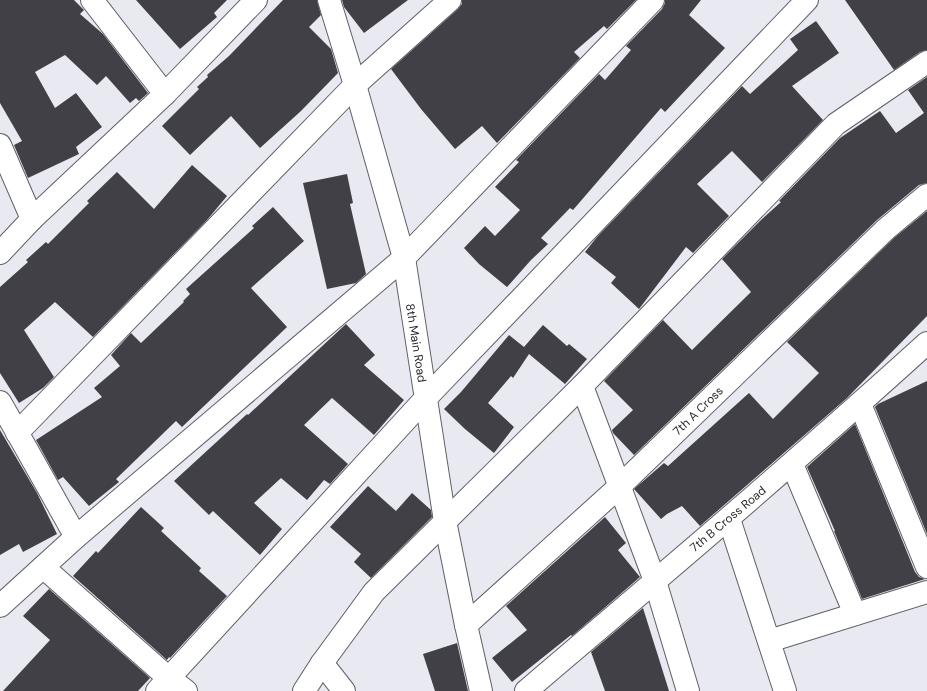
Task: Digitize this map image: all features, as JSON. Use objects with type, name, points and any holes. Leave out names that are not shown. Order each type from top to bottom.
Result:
[{"type":"street","points":[[92,0],[165,94]]},
{"type":"street","points":[[0,253],[32,218],[165,94],[256,0]]},
{"type":"street","name":"8th Main Road","points":[[329,0],[355,85],[404,258],[445,521],[481,691]]},
{"type":"street","points":[[17,433],[355,85],[450,0]]},
{"type":"street","points":[[0,606],[76,537],[404,258],[653,0]]},
{"type":"street","points":[[163,684],[425,399],[807,0]]},
{"type":"street","points":[[304,691],[322,663],[374,592],[582,386],[836,124],[927,62]]},
{"type":"street","points":[[0,145],[32,218]]},
{"type":"street","name":"7th A Cross","points":[[466,625],[620,486],[886,228],[927,195]]},
{"type":"street","name":"7th B Cross Road","points":[[526,691],[728,520],[927,343]]},
{"type":"street","points":[[582,386],[655,581],[688,691]]},
{"type":"street","points":[[0,402],[76,537]]},
{"type":"street","points":[[860,404],[927,567]]},
{"type":"street","points":[[792,464],[854,614]]},
{"type":"street","points":[[728,520],[785,691]]},
{"type":"street","points":[[43,567],[163,684],[186,691]]},
{"type":"street","points":[[769,641],[927,592]]},
{"type":"street","points":[[322,663],[344,691]]},
{"type":"building","points":[[0,0],[74,0],[84,10],[80,14],[103,34],[148,93],[139,101],[136,98],[130,103],[106,76],[97,85],[65,55],[35,72],[55,108],[76,93],[102,127],[76,147],[79,154],[28,178],[14,145],[22,141],[0,103]]},
{"type":"building","points":[[136,0],[227,0],[214,13],[217,17],[180,49]]},
{"type":"building","points":[[283,0],[317,0],[321,15],[309,27],[331,49],[338,73],[301,111],[260,148],[231,116],[190,155],[162,126],[199,89],[197,87],[208,77],[207,75],[229,56]]},
{"type":"building","points":[[342,0],[408,0],[364,33],[344,7]]},
{"type":"building","points":[[462,0],[636,0],[607,29],[604,26],[574,52],[580,58],[497,143],[482,126],[455,149],[421,109],[391,69],[458,9],[462,4]]},
{"type":"building","points":[[665,0],[701,0],[689,15],[725,48],[665,112],[661,108],[573,210],[570,208],[541,238],[548,244],[531,260],[507,287],[479,264],[464,248],[485,226],[495,236],[520,210],[495,187],[519,162],[516,160],[599,74],[605,80],[631,50],[626,46],[662,9]]},
{"type":"building","points":[[845,0],[927,0],[927,50],[920,52],[894,70]]},
{"type":"building","points":[[816,21],[839,53],[792,86],[823,120],[762,182],[732,151],[697,184],[729,216],[693,253],[686,247],[639,309],[611,283],[616,277],[585,252],[597,237],[742,86],[750,94],[798,50],[790,39]]},
{"type":"building","points":[[927,77],[927,183],[919,185],[877,220],[634,455],[613,433],[612,430],[633,410],[604,381],[663,320],[692,350],[751,292],[722,259],[781,202],[779,201],[840,138],[880,111],[896,133],[924,113],[908,90]]},
{"type":"building","points":[[192,165],[227,196],[207,220],[93,337],[55,302],[24,330],[54,377],[43,388],[19,403],[0,373],[0,287],[28,262],[26,260],[46,242],[48,244],[89,203],[87,201],[117,172],[154,209]]},
{"type":"building","points":[[347,174],[353,203],[350,204],[366,274],[356,283],[327,289],[303,183]]},
{"type":"building","points":[[273,207],[304,241],[251,288],[287,327],[182,427],[176,421],[116,479],[119,482],[89,506],[63,477],[58,480],[36,440],[102,397],[94,388],[120,366],[111,355],[131,333],[141,343],[184,302],[183,301],[190,294],[186,289],[254,228],[252,226]]},
{"type":"building","points":[[927,211],[927,316],[847,398],[700,526],[682,506],[661,519],[634,489],[664,463],[668,466],[749,393],[773,419],[819,373],[787,342],[894,238]]},
{"type":"building","points":[[346,324],[375,355],[364,365],[404,400],[374,435],[332,398],[304,425],[348,464],[330,484],[324,480],[307,500],[281,478],[254,503],[282,529],[260,555],[213,511],[209,515],[174,481]]},
{"type":"building","points":[[543,325],[567,346],[569,344],[587,359],[565,384],[529,354],[513,378],[511,376],[488,403],[514,427],[494,453],[444,409],[461,392],[509,335],[524,347]]},
{"type":"building","points":[[927,381],[927,534],[875,407],[878,404]]},
{"type":"building","points":[[855,424],[915,572],[919,577],[925,579],[862,599],[835,531],[807,467]]},
{"type":"building","points":[[0,430],[37,493],[57,534],[23,552],[19,544],[0,555]]},
{"type":"building","points":[[368,486],[396,511],[412,493],[431,510],[432,517],[371,578],[354,562],[361,554],[330,527]]},
{"type":"building","points":[[141,507],[164,528],[161,531],[201,568],[199,571],[227,596],[167,660],[73,576],[96,551],[98,553]]},
{"type":"building","points":[[605,517],[626,543],[618,550],[640,577],[572,636],[571,635],[512,682],[492,658],[527,630],[506,606]]},
{"type":"building","points":[[49,589],[150,678],[138,691],[3,691],[50,640],[23,616]]},
{"type":"building","points":[[643,608],[669,691],[605,691],[591,652]]},
{"type":"building","points":[[457,643],[468,691],[435,691],[423,654]]}]
